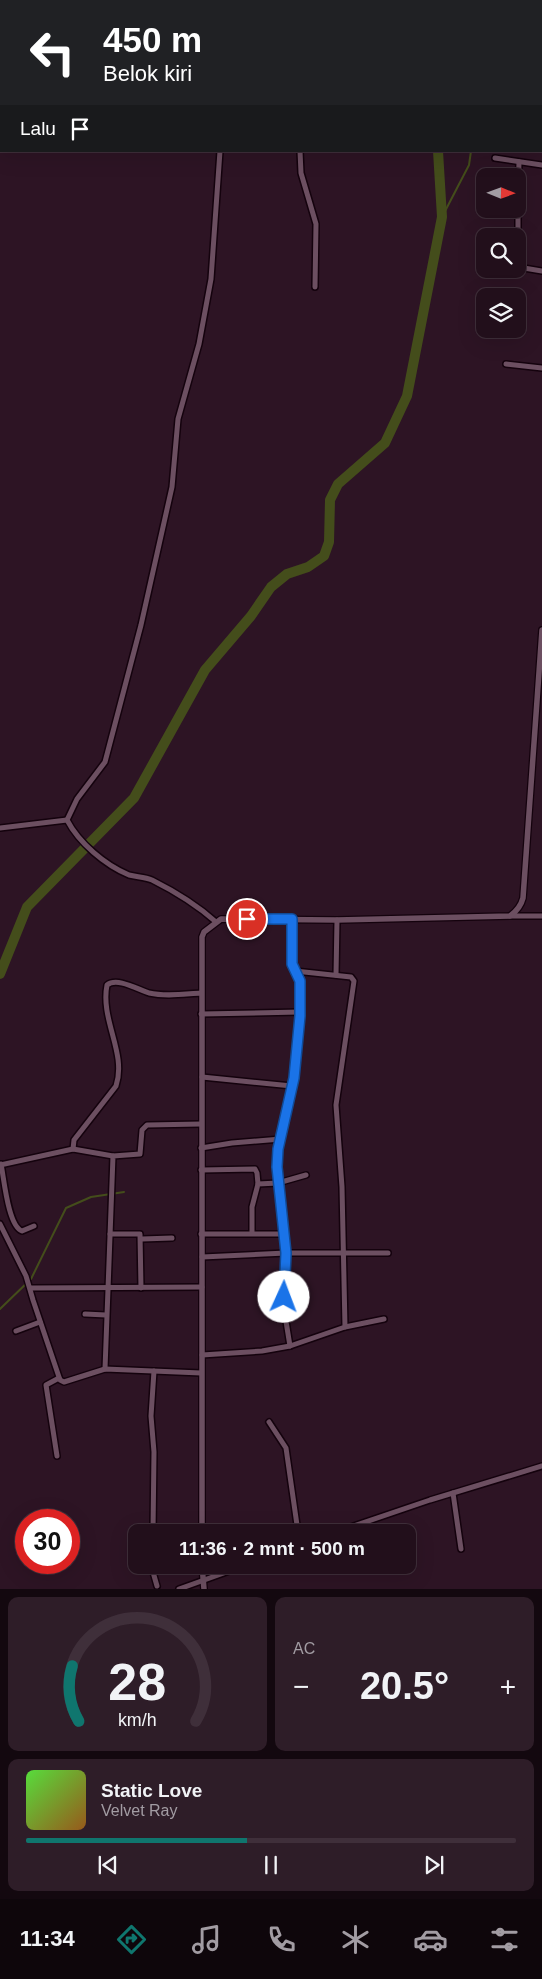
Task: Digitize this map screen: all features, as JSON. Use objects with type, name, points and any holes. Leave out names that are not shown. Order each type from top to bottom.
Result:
[{"type":"street","points":[[67,820],[77,799],[105,762],[141,624],[172,487],[178,419],[198,344],[210,279],[220,152]]},
{"type":"street","points":[[300,152],[301,173],[316,224],[314,287]]},
{"type":"street","points":[[496,158],[542,165]]},
{"type":"street","points":[[519,162],[519,168]]},
{"type":"street","points":[[526,268],[542,271]]},
{"type":"street","points":[[506,364],[542,368]]},
{"type":"street","points":[[510,916],[520,907],[523,898],[542,630]]},
{"type":"street","points":[[0,828],[67,820]]},
{"type":"street","points":[[67,820],[77,836],[100,857],[121,871],[139,878],[149,879],[171,891],[216,922]]},
{"type":"street","points":[[202,1524],[202,937],[221,919],[337,920],[542,916]]},
{"type":"street","points":[[290,1346],[284,1309],[286,1253],[277,1167],[280,1140],[297,1053],[300,1012],[300,981],[291,955],[292,919]]},
{"type":"street","points":[[336,975],[337,920]]},
{"type":"street","points":[[295,971],[351,976],[354,981],[336,1098],[342,1187],[345,1328]]},
{"type":"street","points":[[72,1150],[74,1140],[116,1086],[118,1080],[118,1061],[105,1003],[107,986],[112,982],[151,993],[168,995],[201,994]]},
{"type":"street","points":[[201,1014],[300,1012]]},
{"type":"street","points":[[202,1077],[292,1086]]},
{"type":"street","points":[[34,1226],[22,1231],[16,1227],[0,1165],[72,1150],[113,1156],[140,1154],[142,1130],[146,1125],[201,1124]]},
{"type":"street","points":[[201,1148],[232,1143],[280,1140]]},
{"type":"street","points":[[105,1369],[113,1156]]},
{"type":"street","points":[[201,1170],[255,1170],[258,1184],[252,1207],[252,1233]]},
{"type":"street","points":[[258,1184],[278,1183],[306,1175]]},
{"type":"street","points":[[0,1224],[26,1276],[59,1378],[64,1382],[105,1369],[201,1373]]},
{"type":"street","points":[[110,1234],[139,1234],[142,1239],[141,1288]]},
{"type":"street","points":[[201,1234],[284,1234]]},
{"type":"street","points":[[142,1239],[172,1238]]},
{"type":"street","points":[[202,1257],[286,1253],[388,1253]]},
{"type":"street","points":[[30,1286],[202,1288]]},
{"type":"street","points":[[85,1314],[106,1315]]},
{"type":"street","points":[[202,1356],[262,1351],[290,1346],[345,1328],[384,1319]]},
{"type":"street","points":[[16,1331],[40,1322]]},
{"type":"street","points":[[153,1524],[154,1452],[151,1416],[154,1371]]},
{"type":"street","points":[[56,1456],[46,1385],[59,1378]]},
{"type":"street","points":[[269,1422],[286,1448],[297,1524]]},
{"type":"street","points":[[360,1524],[542,1466]]},
{"type":"street","points":[[453,1493],[461,1549]]},
{"type":"street","points":[[154,1574],[157,1586]]},
{"type":"street","points":[[203,1574],[204,1589]]},
{"type":"street","points":[[179,1589],[222,1574]]},
{"type":"waterway","points":[[0,974],[27,907],[134,798],[205,670],[251,616],[271,587],[287,574],[308,567],[324,556],[329,542],[330,500],[338,484],[385,443],[407,396],[442,217],[438,152]]},
{"type":"waterway","points":[[442,217],[469,165],[471,152]]},
{"type":"waterway","points":[[0,1309],[31,1279],[66,1208],[91,1197],[124,1192]]},
{"type":"route","points":[[247,919],[292,919],[292,964],[300,981],[300,1016],[294,1078],[278,1149],[277,1167],[286,1253],[284,1297]]}]
